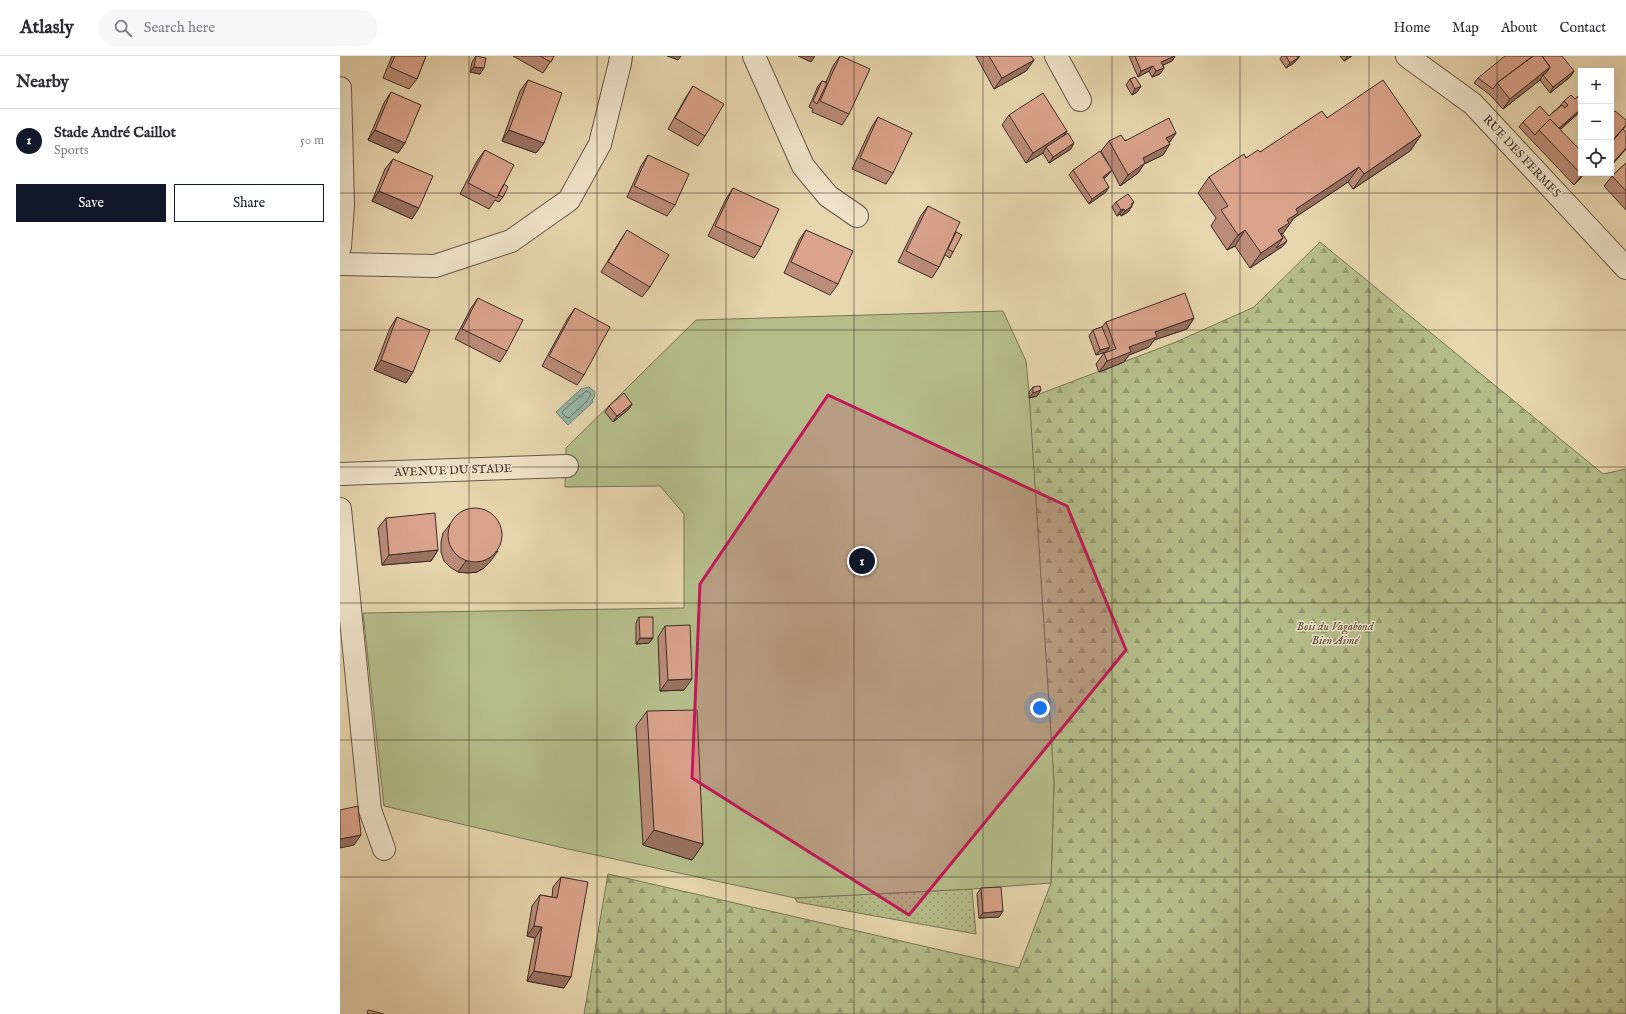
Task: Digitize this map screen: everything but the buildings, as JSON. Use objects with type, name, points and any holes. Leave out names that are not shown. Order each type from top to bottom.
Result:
[{"type":"street","points":[[340,264],[435,266],[511,241],[569,200],[600,144],[621,56]]},
{"type":"street","points":[[754,56],[803,166],[828,196],[857,216]]},
{"type":"street","points":[[1056,56],[1080,100]]},
{"type":"street","name":"RUE DES FERMES","points":[[1407,56],[1473,104],[1626,268]]},
{"type":"street","points":[[340,88],[343,205],[340,247]]},
{"type":"street","name":"AVENUE DU STADE","points":[[340,474],[567,466]]},
{"type":"street","points":[[340,509],[370,810],[384,850]]},
{"type":"highlighted area","points":[[828,395],[1067,506],[1126,650],[909,915],[692,778],[700,584]]},
{"type":"green space","name":"Bois du Vagabond Bien Aimé","points":[[1320,242],[1603,474],[1626,469],[1626,1014],[584,1014],[608,874],[1019,968],[1051,883],[1054,782],[1029,398],[1176,342],[1254,307]]},
{"type":"green space","points":[[1003,311],[1026,361],[1029,392],[1054,782],[1051,883],[972,889],[795,898],[568,849],[384,806],[363,613],[684,608],[684,514],[660,486],[565,487],[566,448],[696,320]]},
{"type":"green space","points":[[972,889],[976,934],[797,902],[795,898]]},
{"type":"water","points":[[589,387],[595,392],[592,400],[593,402],[568,425],[556,412],[581,389]]},
{"type":"place","name":"Stade André Caillot","points":[[862,561]]}]
